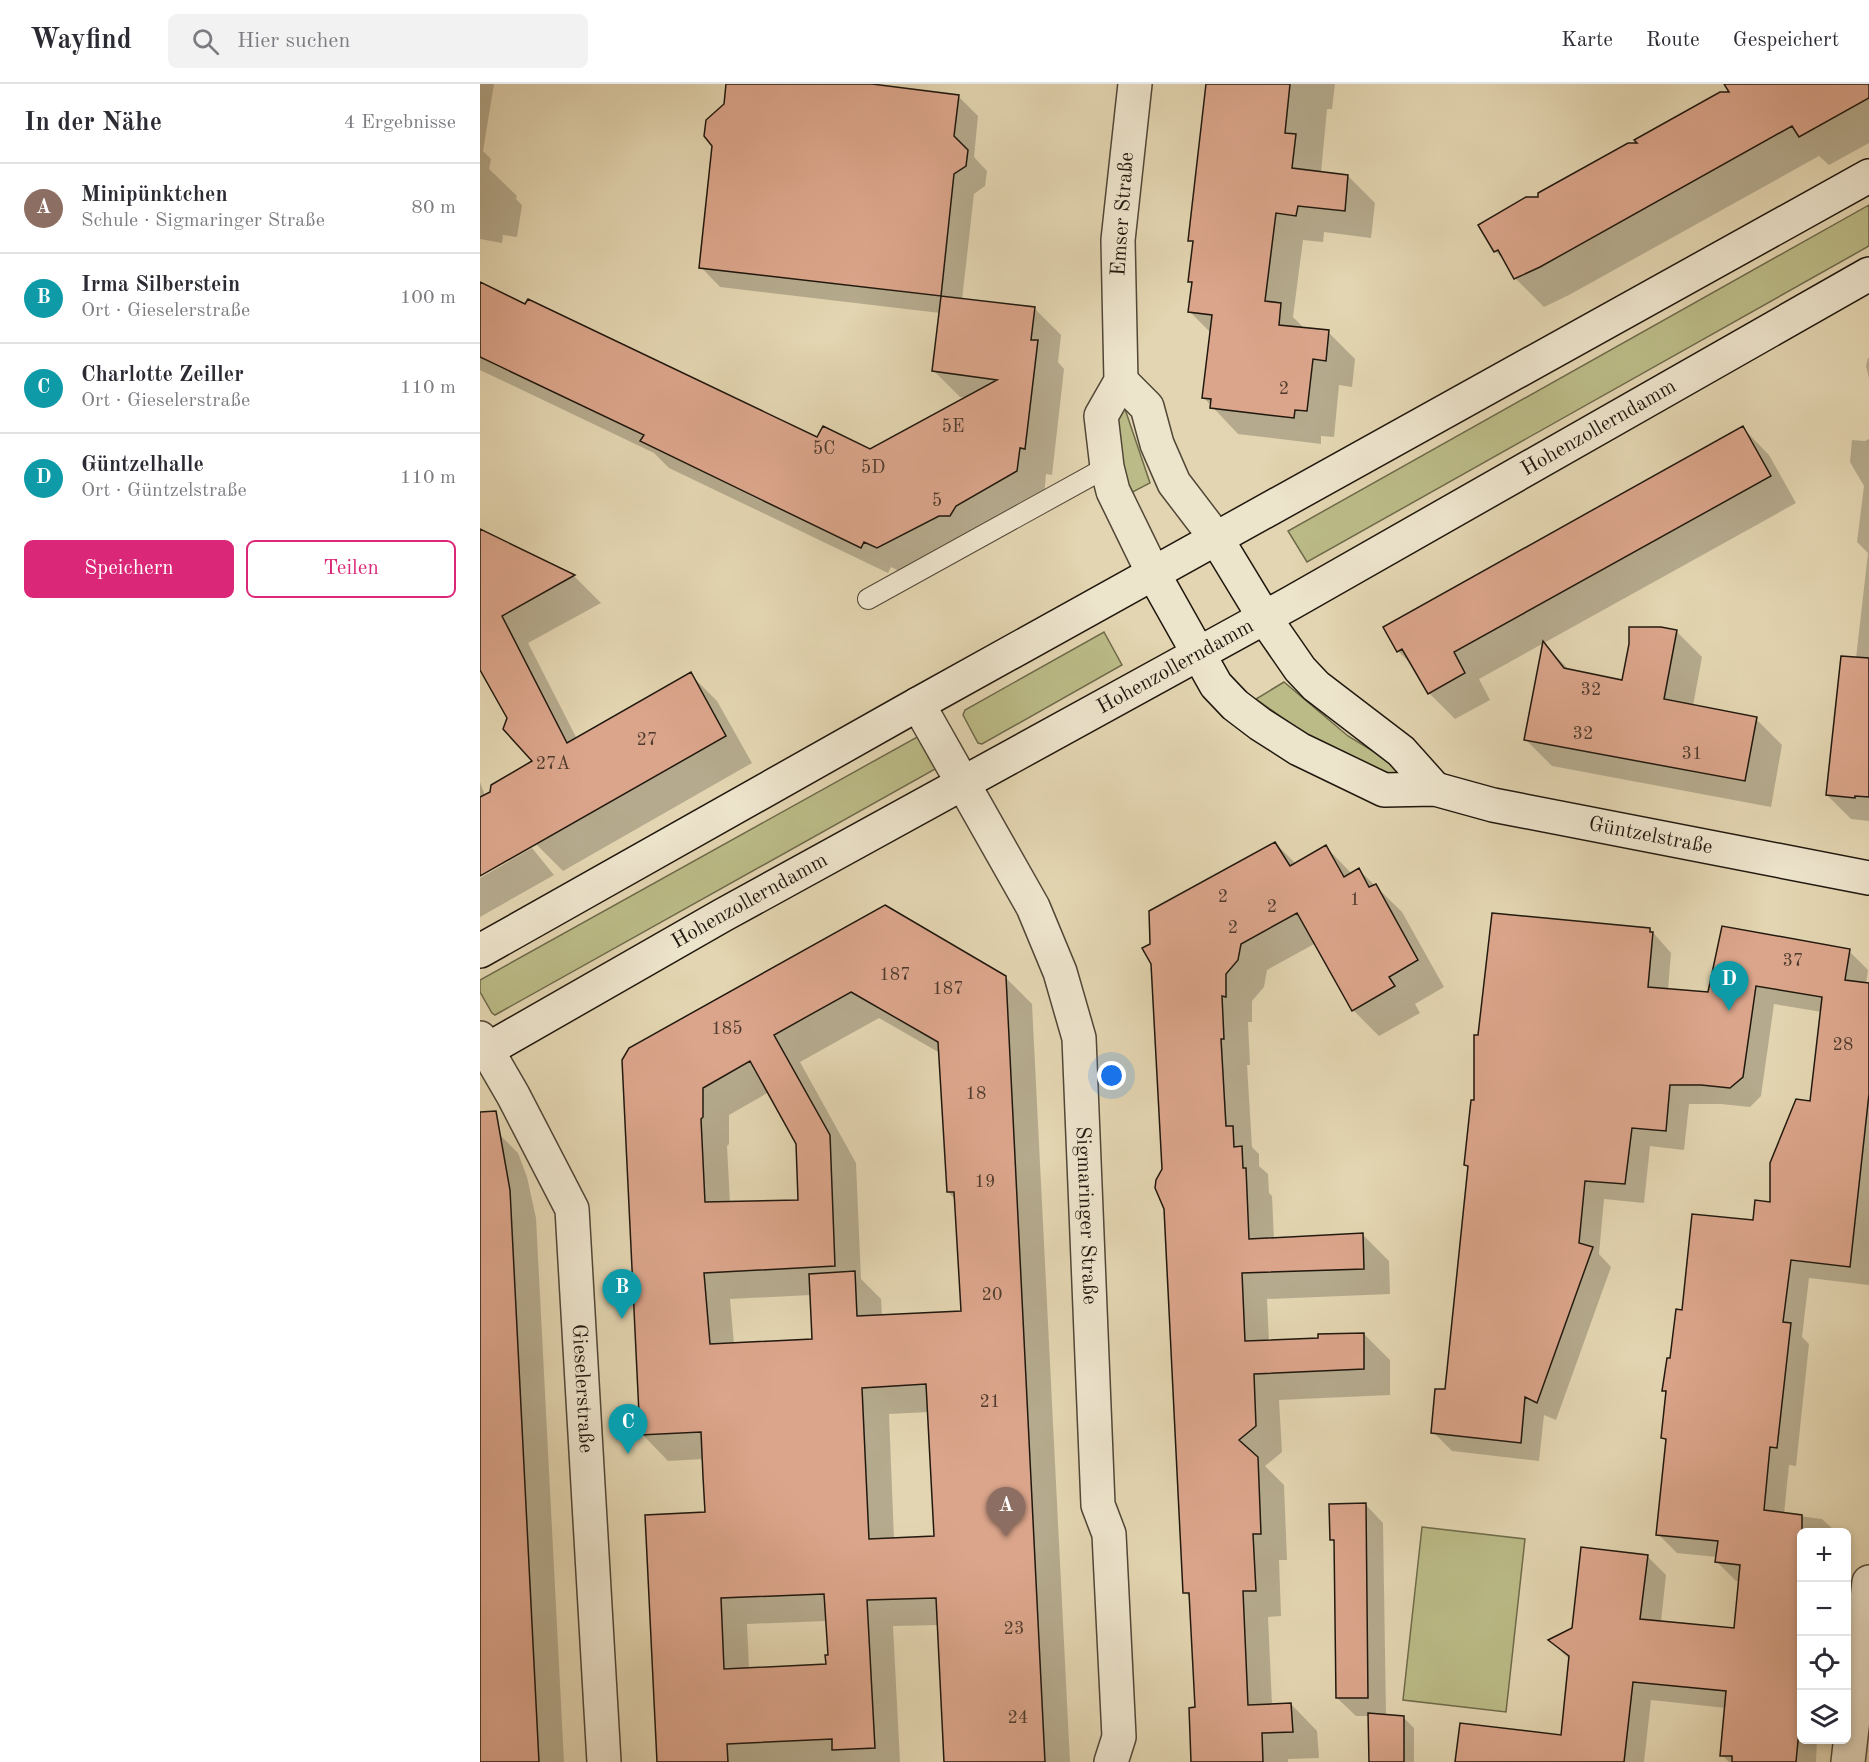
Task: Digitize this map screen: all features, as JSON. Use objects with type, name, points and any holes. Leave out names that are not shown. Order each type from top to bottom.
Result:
[{"type":"street","name":"Emser Straße","points":[[1121,381],[1118,240],[1135,84]]},
{"type":"street","points":[[480,951],[918,704],[1869,176]]},
{"type":"street","name":"Hohenzollerndamm","points":[[482,1047],[1264,617],[1869,274]]},
{"type":"street","points":[[1154,573],[1113,491],[1107,467],[1101,416],[1121,381],[1147,408],[1157,444],[1174,483],[1216,538],[1283,647],[1316,686],[1401,751],[1435,789]]},
{"type":"street","name":"Güntzelstraße","points":[[1154,573],[1216,685],[1234,705],[1299,749],[1384,790],[1435,789],[1493,805],[1869,878]]},
{"type":"street","name":"Sigmaringer Straße","points":[[918,704],[1033,907],[1060,972],[1079,1038],[1098,1505],[1109,1534],[1119,1737],[1111,1762]]},
{"type":"street","name":"Gieselerstraße","points":[[482,1047],[513,1095],[572,1209],[604,1762]]},
{"type":"street","points":[[1848,1762],[1869,1582]]},
{"type":"lane","points":[[868,598],[1107,467]]},
{"type":"green space","points":[[1869,205],[1869,246],[1307,562],[1288,531]]},
{"type":"green space","points":[[1118,406],[1125,409],[1150,483],[1127,495],[1116,454]]},
{"type":"green space","points":[[1104,632],[1122,665],[982,744],[978,743],[963,715],[965,710]]},
{"type":"green space","points":[[1284,682],[1348,736],[1397,766],[1399,773],[1394,776],[1365,764],[1305,734],[1256,699]]},
{"type":"green space","points":[[919,736],[937,768],[495,1015],[492,1013],[480,992],[480,980]]},
{"type":"green space","points":[[1422,1527],[1525,1539],[1506,1712],[1403,1700]]},
{"type":"building","points":[[726,84],[872,84],[959,95],[954,136],[968,150],[966,166],[954,174],[941,296],[699,268],[712,146],[704,136],[706,120],[724,104]]},
{"type":"building","points":[[1206,84],[1290,84],[1285,133],[1296,134],[1292,168],[1348,175],[1345,211],[1298,206],[1296,216],[1276,213],[1265,301],[1281,303],[1279,325],[1329,330],[1326,361],[1313,359],[1307,411],[1295,410],[1294,418],[1210,408],[1211,399],[1202,398],[1212,315],[1188,312],[1192,282],[1188,282],[1193,241],[1188,241]]},
{"type":"building","points":[[1724,84],[1869,84],[1869,98],[1799,137],[1792,126],[1540,267],[1514,279],[1498,250],[1494,252],[1478,225],[1526,197],[1538,197],[1538,193],[1628,143],[1637,143],[1634,140],[1720,92],[1729,92]]},
{"type":"building","points":[[480,282],[525,304],[528,299],[817,437],[823,426],[870,449],[997,380],[932,371],[941,296],[1035,307],[1031,340],[1038,340],[1025,449],[1020,448],[1017,471],[956,506],[950,516],[939,516],[877,548],[864,542],[861,548],[640,441],[644,435],[480,357]]},
{"type":"building","points":[[1743,426],[1771,476],[1454,652],[1465,673],[1428,694],[1402,649],[1397,652],[1383,627]]},
{"type":"building","points":[[480,529],[575,575],[502,616],[567,743],[691,672],[726,736],[480,876],[480,797],[490,792],[491,785],[532,761],[503,729],[507,718],[480,670]]},
{"type":"building","points":[[1629,627],[1661,627],[1677,630],[1664,699],[1757,717],[1745,781],[1524,740],[1543,641],[1564,668],[1622,680],[1629,644]]},
{"type":"building","points":[[1841,656],[1869,658],[1869,797],[1826,795]]},
{"type":"building","points":[[1275,842],[1290,866],[1326,845],[1344,877],[1359,868],[1369,887],[1376,884],[1418,960],[1389,977],[1395,986],[1352,1011],[1297,913],[1241,944],[1238,960],[1226,974],[1226,997],[1222,996],[1224,1039],[1221,1039],[1226,1126],[1233,1126],[1234,1147],[1242,1146],[1243,1168],[1246,1168],[1249,1239],[1363,1233],[1364,1269],[1242,1273],[1245,1341],[1318,1338],[1318,1334],[1364,1333],[1364,1369],[1254,1374],[1256,1426],[1239,1440],[1258,1457],[1261,1534],[1253,1534],[1256,1591],[1243,1591],[1248,1705],[1291,1703],[1293,1732],[1262,1733],[1263,1762],[1191,1762],[1189,1708],[1195,1707],[1189,1593],[1183,1593],[1164,1209],[1155,1188],[1156,1180],[1162,1169],[1151,964],[1142,948],[1150,944],[1149,911]]},
{"type":"building","points":[[885,905],[1006,976],[1045,1762],[944,1762],[936,1598],[867,1600],[875,1748],[832,1750],[832,1739],[727,1744],[728,1762],[657,1762],[645,1515],[705,1512],[701,1432],[640,1435],[622,1060],[629,1048]],"holes":[[[851,992],[938,1042],[947,1192],[954,1192],[961,1311],[857,1316],[855,1271],[809,1274],[812,1339],[710,1344],[704,1273],[835,1266],[830,1135],[774,1035]],[[750,1061],[796,1144],[798,1200],[705,1202],[701,1119],[703,1117],[703,1088]],[[926,1384],[934,1536],[869,1539],[862,1388]],[[824,1594],[828,1655],[825,1655],[826,1664],[724,1669],[721,1598]]]},
{"type":"building","points":[[1492,913],[1650,928],[1650,932],[1653,932],[1648,987],[1708,992],[1722,926],[1850,949],[1845,980],[1869,983],[1869,1094],[1850,1267],[1791,1260],[1783,1322],[1791,1323],[1777,1448],[1770,1447],[1764,1510],[1802,1515],[1802,1528],[1797,1528],[1796,1762],[1732,1762],[1732,1756],[1720,1756],[1726,1691],[1633,1682],[1624,1762],[1455,1762],[1460,1723],[1561,1735],[1569,1656],[1548,1640],[1572,1628],[1581,1547],[1648,1555],[1640,1619],[1734,1628],[1740,1565],[1715,1562],[1718,1541],[1656,1535],[1666,1439],[1661,1438],[1666,1391],[1662,1391],[1667,1358],[1670,1358],[1676,1309],[1682,1310],[1692,1214],[1753,1220],[1755,1200],[1770,1202],[1770,1163],[1796,1099],[1810,1101],[1822,997],[1756,986],[1743,1077],[1730,1088],[1670,1085],[1666,1131],[1632,1128],[1625,1184],[1585,1181],[1579,1243],[1593,1247],[1537,1403],[1525,1397],[1521,1443],[1431,1433],[1435,1389],[1445,1389],[1468,1166],[1464,1165],[1471,1100],[1474,1100],[1474,1035],[1478,1035]]},
{"type":"building","points":[[496,1111],[510,1190],[539,1762],[480,1762],[480,1112]]},
{"type":"building","points":[[1366,1503],[1368,1698],[1336,1698],[1334,1540],[1330,1540],[1329,1504]]},
{"type":"building","points":[[1368,1713],[1404,1716],[1404,1762],[1369,1762]]},
{"type":"place","name":"Güntzelhalle","points":[[1729,1011]]},
{"type":"place","name":"Irma Silberstein","points":[[622,1319]]},
{"type":"place","name":"Charlotte Zeiller","points":[[628,1454]]},
{"type":"place","name":"Minipünktchen","points":[[1006,1537]]}]
